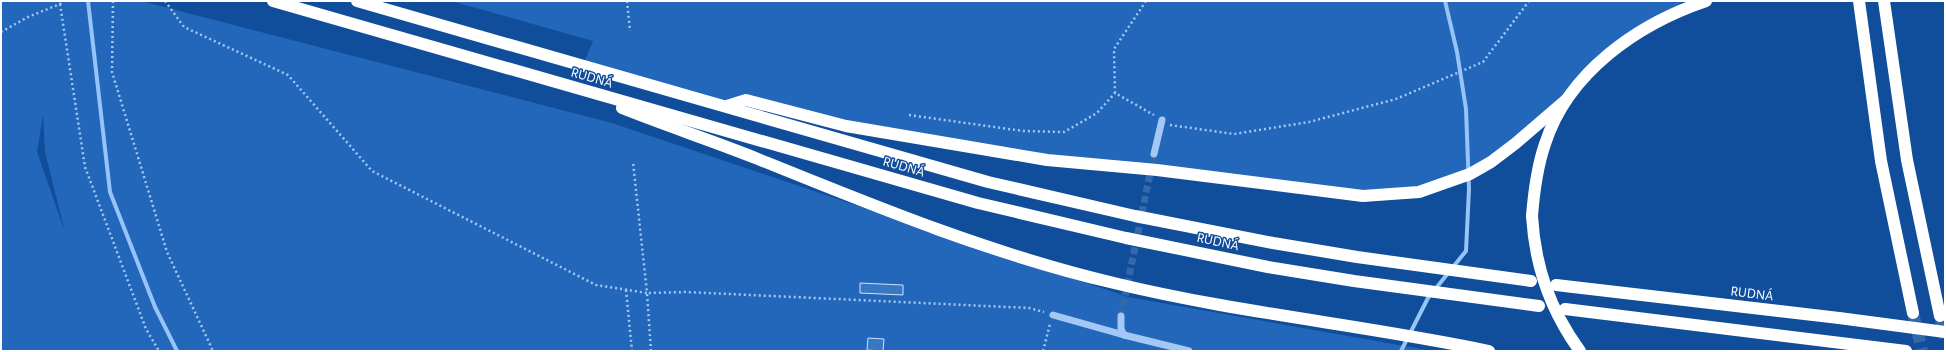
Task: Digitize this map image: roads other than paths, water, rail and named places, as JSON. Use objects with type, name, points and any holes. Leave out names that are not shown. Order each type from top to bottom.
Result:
[{"type":"highway","name":"RUDNÁ","points":[[273,1],[978,203],[1126,238],[1268,266],[1346,280],[1539,306]]},
{"type":"highway","name":"RUDNÁ","points":[[357,1],[988,182],[1135,216],[1342,254],[1531,281]]},
{"type":"highway","points":[[1662,19],[1683,1]]},
{"type":"highway","points":[[727,106],[746,100],[846,126],[1047,160],[1157,170],[1363,196],[1419,192],[1470,174],[1491,162],[1516,143],[1566,100],[1599,62],[1634,35],[1662,19],[1706,1]]},
{"type":"highway","points":[[1859,1],[1880,161],[1913,313]]},
{"type":"highway","points":[[1884,1],[1907,160],[1926,256],[1940,316]]},
{"type":"highway","points":[[556,82],[923,224],[1035,261],[1113,283],[1206,302],[1489,351]]},
{"type":"highway","points":[[1566,100],[1545,142],[1534,187],[1532,216],[1535,249],[1544,286],[1562,325],[1580,351]]},
{"type":"highway","name":"RUDNÁ","points":[[1556,285],[1945,332]]},
{"type":"highway","points":[[1565,309],[1906,351]]},
{"type":"lane","points":[[1154,154],[1162,120]]},
{"type":"lane","points":[[1053,315],[1189,351]]},
{"type":"lane","points":[[1120,316],[1121,329],[1124,335]]},
{"type":"waterway","points":[[88,1],[110,192],[155,307],[177,351]]},
{"type":"waterway","points":[[1401,351],[1428,298],[1466,251],[1469,189],[1466,109],[1457,52],[1445,1]]},
{"type":"tunnel","points":[[1121,316],[1154,154]]},
{"type":"tunnel","points":[[1913,313],[1922,351]]},
{"type":"tunnel","points":[[1940,316],[1945,338]]}]
